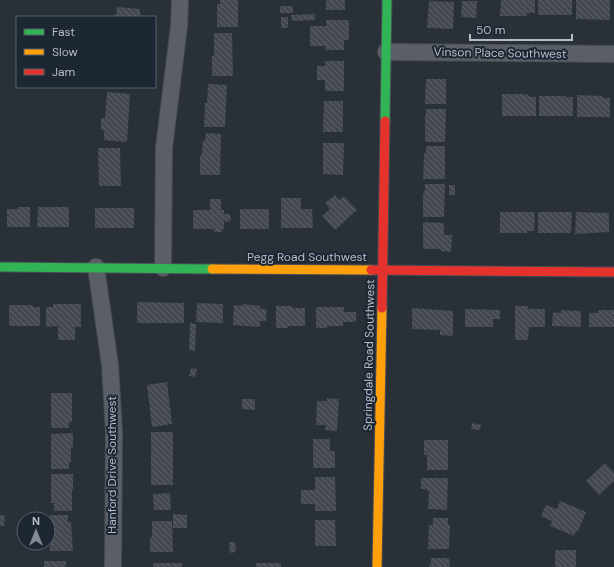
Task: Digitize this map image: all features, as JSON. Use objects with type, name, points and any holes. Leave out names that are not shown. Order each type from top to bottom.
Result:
[{"type":"street","points":[[163,268],[164,148],[179,26],[180,0]]},
{"type":"street","name":"Springdale Road Southwest","points":[[378,567],[387,0]]},
{"type":"street","name":"Vinson Place Southwest","points":[[386,52],[614,54]]},
{"type":"street","name":"Pegg Road Southwest","points":[[0,267],[614,272]]},
{"type":"street","name":"Hanford Drive Southwest","points":[[96,268],[110,365],[114,432],[112,567]]},
{"type":"building","points":[[220,0],[238,0],[238,27],[217,27],[217,4],[220,4]]},
{"type":"building","points":[[326,0],[345,0],[345,10],[326,10]]},
{"type":"building","points":[[501,0],[535,0],[535,13],[527,13],[527,16],[500,16]]},
{"type":"building","points":[[538,0],[572,0],[572,15],[538,15]]},
{"type":"building","points":[[576,0],[610,0],[610,20],[576,19]]},
{"type":"building","points":[[429,1],[454,2],[453,29],[427,28]]},
{"type":"building","points":[[462,1],[477,1],[476,18],[461,17]]},
{"type":"building","points":[[280,6],[293,6],[293,13],[280,13]]},
{"type":"building","points":[[117,7],[140,9],[140,16],[116,16]]},
{"type":"building","points":[[315,14],[315,20],[292,21],[291,15]]},
{"type":"building","points":[[281,17],[288,17],[288,28],[281,28]]},
{"type":"building","points":[[326,20],[349,20],[349,40],[344,40],[344,50],[325,50],[325,46],[310,46],[310,26],[326,26]]},
{"type":"building","points":[[214,33],[232,33],[233,76],[212,76]]},
{"type":"building","points":[[325,61],[344,61],[344,91],[325,91],[325,80],[317,80],[317,66],[325,66]]},
{"type":"building","points":[[426,79],[446,79],[446,104],[425,104]]},
{"type":"building","points":[[208,84],[227,85],[225,127],[204,127],[205,103],[207,103]]},
{"type":"building","points":[[107,92],[130,94],[127,142],[104,140],[104,130],[101,130],[101,118],[105,118]]},
{"type":"building","points":[[502,94],[523,94],[529,95],[529,97],[536,97],[536,116],[502,116]]},
{"type":"building","points":[[577,95],[602,96],[602,98],[610,98],[610,117],[577,117]]},
{"type":"building","points":[[539,96],[573,97],[573,116],[539,116]]},
{"type":"building","points":[[324,101],[343,101],[343,132],[323,132]]},
{"type":"building","points":[[426,109],[446,109],[445,142],[425,142]]},
{"type":"building","points":[[206,133],[221,134],[220,175],[200,175],[200,155],[202,155],[203,140],[205,141]]},
{"type":"building","points":[[323,143],[344,143],[343,175],[323,174]]},
{"type":"building","points":[[426,146],[445,146],[445,179],[423,179],[424,153],[426,153]]},
{"type":"building","points":[[98,148],[120,148],[121,186],[99,186]]},
{"type":"building","points":[[425,184],[445,184],[444,217],[423,217],[423,196]]},
{"type":"building","points":[[449,185],[455,185],[455,195],[449,195]]},
{"type":"building","points":[[335,195],[339,200],[344,196],[357,210],[335,230],[322,216],[330,209],[325,203]]},
{"type":"building","points":[[281,198],[301,198],[301,209],[312,209],[313,228],[281,228]]},
{"type":"building","points":[[210,199],[221,199],[221,210],[224,210],[224,214],[230,214],[231,221],[225,222],[224,217],[224,229],[222,229],[222,232],[215,232],[212,229],[193,229],[193,210],[210,210]]},
{"type":"building","points":[[18,207],[30,207],[30,227],[7,227],[7,209],[18,209]]},
{"type":"building","points":[[38,207],[69,207],[69,227],[37,227]]},
{"type":"building","points":[[95,208],[134,208],[134,228],[95,228]]},
{"type":"building","points":[[240,209],[269,209],[269,229],[240,229]]},
{"type":"building","points":[[500,212],[535,212],[534,231],[527,231],[527,233],[500,233]]},
{"type":"building","points":[[538,212],[572,212],[571,233],[538,233]]},
{"type":"building","points":[[576,212],[609,213],[609,232],[575,234]]},
{"type":"building","points":[[423,222],[444,223],[444,235],[452,235],[451,252],[441,251],[441,249],[423,249]]},
{"type":"building","points":[[137,302],[184,303],[184,323],[137,323]]},
{"type":"building","points":[[197,303],[223,304],[223,323],[196,322]]},
{"type":"building","points":[[53,304],[81,304],[81,327],[75,327],[75,340],[58,340],[58,326],[46,327],[46,307],[53,307]]},
{"type":"building","points":[[242,304],[260,306],[260,309],[267,309],[266,321],[260,321],[260,327],[233,325],[234,305],[242,306]]},
{"type":"building","points":[[9,305],[33,305],[33,307],[40,307],[40,326],[9,326]]},
{"type":"building","points":[[276,306],[305,308],[305,326],[276,328]]},
{"type":"building","points":[[515,306],[528,306],[528,309],[545,309],[545,327],[529,327],[528,340],[515,340]]},
{"type":"building","points":[[316,307],[344,307],[344,312],[356,312],[356,322],[343,322],[343,326],[316,328]]},
{"type":"building","points":[[412,308],[453,311],[453,336],[440,335],[440,330],[412,329]]},
{"type":"building","points":[[465,309],[500,310],[500,319],[493,319],[493,327],[465,327]]},
{"type":"building","points":[[561,310],[581,311],[581,327],[552,326],[553,312],[561,313]]},
{"type":"building","points":[[599,310],[614,310],[614,327],[589,327],[589,313],[598,313]]},
{"type":"building","points":[[190,323],[196,324],[195,351],[189,350]]},
{"type":"building","points":[[191,368],[197,369],[195,377],[189,376]]},
{"type":"building","points":[[167,382],[172,424],[152,427],[147,385]]},
{"type":"building","points":[[51,393],[72,393],[72,422],[69,422],[69,428],[51,428]]},
{"type":"building","points":[[327,398],[339,399],[337,431],[325,430],[326,425],[316,425],[317,401],[327,401]]},
{"type":"building","points":[[242,399],[255,399],[255,410],[242,409]]},
{"type":"building","points":[[472,423],[481,425],[480,430],[471,429]]},
{"type":"building","points":[[151,432],[173,432],[173,485],[151,485]]},
{"type":"building","points":[[73,433],[73,448],[71,448],[71,462],[69,462],[69,469],[51,469],[51,434]]},
{"type":"building","points":[[313,439],[330,439],[330,451],[335,451],[335,468],[313,468]]},
{"type":"building","points":[[424,440],[448,440],[448,470],[427,470],[427,455],[424,455]]},
{"type":"building","points":[[605,463],[614,473],[614,481],[599,495],[586,481]]},
{"type":"building","points":[[51,474],[73,474],[72,511],[54,511],[54,503],[51,503]]},
{"type":"building","points":[[315,477],[335,477],[336,511],[315,511],[315,504],[301,504],[301,490],[315,490]]},
{"type":"building","points":[[421,478],[448,478],[447,510],[428,509],[429,491],[427,491],[427,489],[421,489]]},
{"type":"building","points":[[170,493],[171,510],[154,510],[153,494]]},
{"type":"building","points":[[560,501],[586,512],[578,531],[577,530],[574,536],[550,526],[552,521],[541,516],[546,505],[557,509]]},
{"type":"building","points":[[173,514],[187,515],[187,528],[173,528]]},
{"type":"building","points":[[0,515],[5,515],[4,526],[0,526]]},
{"type":"building","points":[[56,515],[68,515],[68,522],[71,522],[73,551],[56,551]]},
{"type":"building","points":[[433,518],[448,518],[448,525],[450,525],[449,549],[428,549],[429,525],[433,525]]},
{"type":"building","points":[[315,520],[335,520],[336,546],[315,546]]},
{"type":"building","points":[[152,521],[172,521],[173,552],[150,552]]},
{"type":"building","points":[[229,542],[235,542],[236,552],[230,553]]},
{"type":"building","points":[[555,550],[576,550],[576,567],[555,567]]},
{"type":"building","points":[[431,558],[449,558],[450,567],[429,567],[429,565],[431,565]]},
{"type":"building","points":[[44,561],[66,561],[66,567],[44,567]]},
{"type":"building","points":[[153,563],[182,563],[182,567],[153,567]]},
{"type":"building","points":[[256,563],[281,563],[281,567],[256,567]]},
{"type":"traffic: fast","points":[[385,121],[387,0]]},
{"type":"traffic: fast","points":[[0,267],[212,269]]},
{"type":"traffic: slow","points":[[212,269],[371,270]]},
{"type":"traffic: slow","points":[[377,567],[382,308]]},
{"type":"traffic: jam","points":[[382,308],[385,121]]},
{"type":"traffic: jam","points":[[371,270],[614,272]]}]
